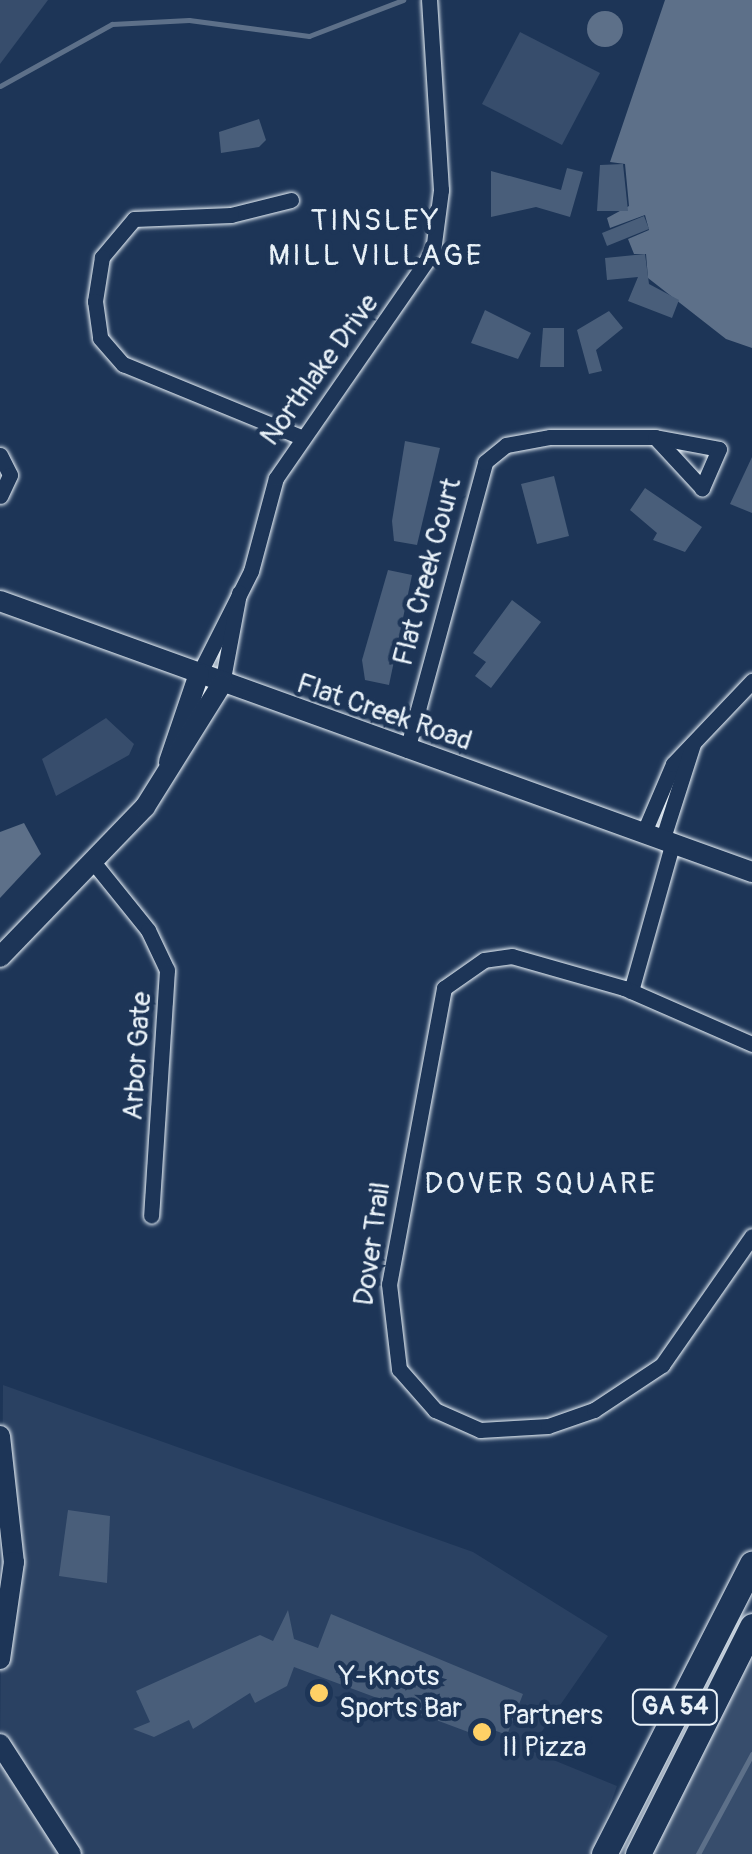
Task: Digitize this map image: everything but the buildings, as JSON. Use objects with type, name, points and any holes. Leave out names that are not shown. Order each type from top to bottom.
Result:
[{"type":"main road","name":"GA 54","points":[[604,1854],[752,1564]]},
{"type":"main road","name":"GA 54","points":[[638,1854],[752,1626]]},
{"type":"street","name":"Northlake Drive","points":[[0,957],[94,863],[166,774],[222,684],[239,594],[266,500],[301,436],[409,296],[433,251],[442,190],[429,0]]},
{"type":"street","points":[[292,200],[231,216],[134,219],[102,257],[95,300],[100,338],[123,364],[301,436]]},
{"type":"street","name":"Flat Creek Court","points":[[407,750],[485,462],[506,445],[550,437],[655,437]]},
{"type":"street","points":[[0,455],[10,475],[0,496]]},
{"type":"street","name":"Northlake Drive","points":[[166,774],[199,674],[239,594]]},
{"type":"street","name":"Flat Creek Road","points":[[0,601],[752,872]]},
{"type":"street","points":[[631,992],[672,764],[752,681]]},
{"type":"street","name":"Arbor Gate","points":[[94,863],[148,930],[167,970],[151,1215]]},
{"type":"street","name":"Dover Trail","points":[[752,1044],[631,992],[512,956],[484,960],[444,988],[388,1284],[399,1369],[435,1410],[480,1430],[548,1426],[594,1410],[662,1365],[752,1236]]},
{"type":"street","points":[[0,1436],[14,1562],[0,1660]]},
{"type":"street","points":[[1,1752],[71,1854]]},
{"type":"shaded area","points":[[0,0],[48,0],[0,64]]},
{"type":"shaded area","points":[[665,0],[752,0],[752,348],[726,339],[648,278],[646,254],[634,254],[628,239],[649,230],[645,215],[610,228],[607,218],[629,206],[625,164],[610,162]]},
{"type":"shaded area","points":[[605,11],[618,16],[623,29],[618,42],[605,47],[592,42],[587,29],[592,16]]},
{"type":"shaded area","points":[[520,32],[600,73],[562,145],[482,104]]},
{"type":"shaded area","points":[[106,718],[134,744],[129,755],[56,796],[42,759]]},
{"type":"shaded area","points":[[24,823],[41,854],[0,898],[0,832]]},
{"type":"shaded area","points":[[3,1385],[473,1552],[608,1636],[529,1750],[617,1786],[592,1854],[72,1854],[0,1744]]},
{"type":"shaded area","points":[[752,1626],[752,1854],[645,1854]]},
{"type":"shaded area","points":[[0,1744],[72,1854],[0,1854]]},
{"type":"waterway","points":[[0,86],[112,24],[189,20],[309,36],[403,0]]},
{"type":"waterway","points":[[698,1854],[752,1754]]},
{"type":"place","name":"Y-Knots Sports Bar","points":[[319,1693]]},
{"type":"place","name":"Partners II Pizza","points":[[482,1732]]},
{"type":"district","name":"TINSLEY MILL VILLAGE","points":[[376,238]]},
{"type":"district","name":"DOVER SQUARE","points":[[541,1184]]}]
